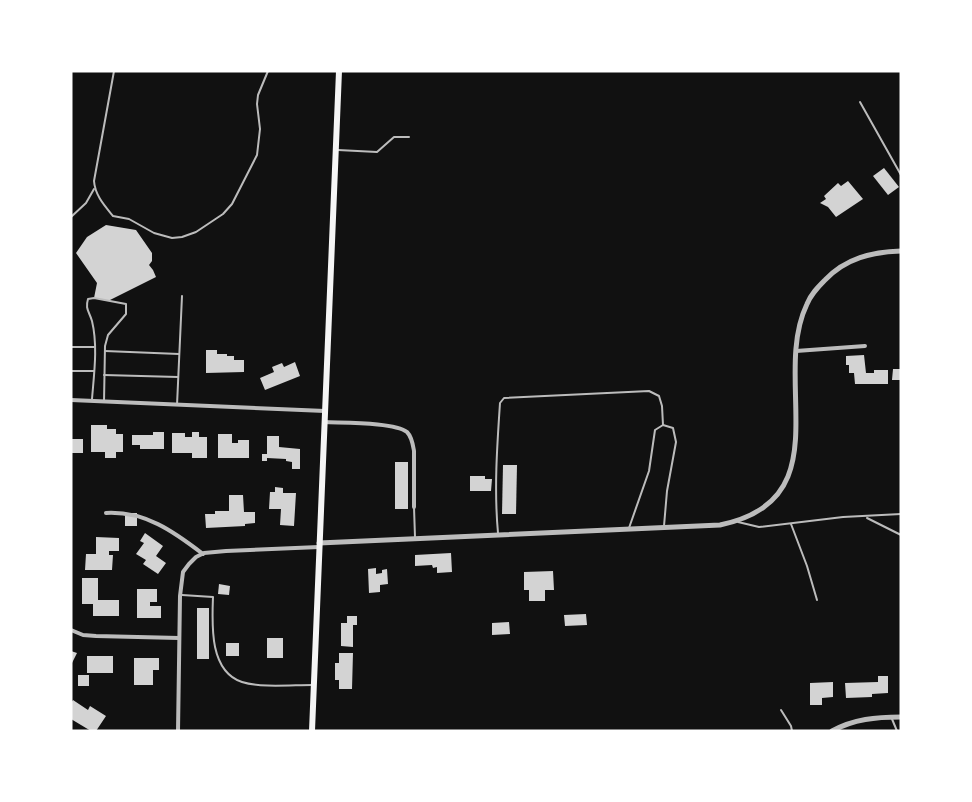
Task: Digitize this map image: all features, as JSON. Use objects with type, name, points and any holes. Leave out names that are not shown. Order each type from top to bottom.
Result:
[{"type":"main road","points":[[312,731],[340,71]]},
{"type":"street","points":[[178,731],[180,595],[183,572],[196,557],[203,554],[415,539],[720,525],[738,522],[758,512],[775,496],[790,473],[794,457],[797,436],[796,351],[800,324],[807,304],[815,290],[839,267],[856,258],[875,253],[901,251]]},
{"type":"street","points":[[796,351],[866,346]]},
{"type":"street","points":[[71,400],[325,411]]},
{"type":"street","points":[[324,422],[396,427],[407,433],[414,451],[414,507]]},
{"type":"street","points":[[106,513],[123,512],[146,519],[174,532],[203,554]]},
{"type":"street","points":[[71,630],[83,635],[96,636],[180,638]]},
{"type":"street","points":[[832,731],[865,719],[901,717]]},
{"type":"lane","points":[[114,71],[94,188],[113,216],[129,218],[164,237],[172,238],[187,236],[201,229],[217,219],[232,204],[257,155],[260,129],[257,116],[258,95],[268,71]]},
{"type":"lane","points":[[860,102],[901,175]]},
{"type":"lane","points":[[336,150],[377,152],[394,137],[409,137]]},
{"type":"lane","points":[[71,218],[86,202],[94,188]]},
{"type":"lane","points":[[177,405],[182,296]]},
{"type":"lane","points":[[92,401],[94,347],[92,320],[86,306],[88,299],[126,304],[126,314],[108,335],[104,375],[107,402]]},
{"type":"lane","points":[[71,347],[94,347]]},
{"type":"lane","points":[[105,351],[179,354]]},
{"type":"lane","points":[[71,371],[94,371]]},
{"type":"lane","points":[[104,375],[178,377]]},
{"type":"lane","points":[[498,536],[495,502],[497,447],[500,403],[504,398],[649,392],[659,396],[662,406],[663,425]]},
{"type":"lane","points":[[629,530],[649,471],[655,430],[663,425],[673,428],[676,442],[666,491],[664,528]]},
{"type":"lane","points":[[414,507],[415,539]]},
{"type":"lane","points":[[738,522],[759,527],[843,517],[901,514]]},
{"type":"lane","points":[[865,517],[901,535]]},
{"type":"lane","points":[[791,524],[808,566],[817,600]]},
{"type":"lane","points":[[180,595],[213,597],[213,639],[225,670],[234,678],[244,682],[261,684],[314,685]]},
{"type":"lane","points":[[781,710],[792,731]]},
{"type":"lane","points":[[891,717],[897,731]]},
{"type":"building","points":[[884,168],[899,187],[888,195],[873,176]]},
{"type":"building","points":[[848,181],[863,199],[836,217],[828,207],[820,203],[826,199],[824,196],[838,183],[841,186]]},
{"type":"building","points":[[106,225],[136,230],[152,253],[152,261],[149,265],[156,277],[108,301],[94,298],[97,283],[76,253],[87,237]]},
{"type":"building","points":[[206,350],[217,350],[217,354],[234,356],[234,360],[244,360],[244,372],[206,373]]},
{"type":"building","points":[[864,355],[866,373],[874,373],[874,370],[888,370],[888,384],[855,384],[854,373],[849,373],[849,365],[846,365],[846,356]]},
{"type":"building","points":[[295,362],[300,376],[265,390],[260,378],[274,372],[272,367],[282,363],[284,367]]},
{"type":"building","points":[[893,369],[901,369],[901,380],[892,380]]},
{"type":"building","points":[[91,425],[107,425],[107,429],[116,429],[116,434],[123,434],[123,452],[116,452],[116,458],[105,458],[105,452],[91,452]]},
{"type":"building","points":[[153,432],[164,432],[164,449],[140,449],[140,445],[132,445],[132,435],[153,435]]},
{"type":"building","points":[[192,432],[199,432],[199,437],[207,437],[207,458],[192,458],[192,453],[172,453],[172,433],[185,433],[185,437],[192,437]]},
{"type":"building","points":[[218,434],[232,434],[232,443],[238,443],[238,440],[249,440],[249,458],[218,458]]},
{"type":"building","points":[[267,436],[279,436],[279,447],[300,449],[300,469],[292,469],[292,462],[286,461],[286,459],[267,458],[267,461],[262,461],[262,454],[267,454]]},
{"type":"building","points":[[71,439],[83,439],[83,453],[71,453]]},
{"type":"building","points":[[395,462],[408,462],[408,509],[395,509]]},
{"type":"building","points":[[503,465],[517,465],[516,514],[502,514]]},
{"type":"building","points":[[470,476],[485,476],[485,479],[492,479],[491,491],[470,491]]},
{"type":"building","points":[[275,487],[283,488],[283,493],[296,493],[294,526],[280,525],[281,509],[269,509],[270,492],[275,492]]},
{"type":"building","points":[[229,495],[243,495],[244,512],[255,512],[255,523],[245,524],[245,526],[206,528],[205,514],[215,514],[215,511],[229,511]]},
{"type":"building","points":[[125,513],[137,513],[137,526],[125,526]]},
{"type":"building","points":[[145,533],[163,546],[156,556],[166,563],[158,574],[143,564],[146,560],[136,554],[144,543],[140,541]]},
{"type":"building","points":[[96,537],[119,538],[119,551],[109,551],[109,555],[113,555],[112,570],[85,570],[86,554],[96,554]]},
{"type":"building","points":[[451,553],[452,572],[437,573],[437,567],[433,568],[432,565],[415,566],[415,555]]},
{"type":"building","points":[[376,568],[376,574],[382,573],[382,570],[387,569],[388,584],[380,585],[380,592],[369,593],[368,569]]},
{"type":"building","points":[[553,571],[554,590],[545,590],[545,601],[529,601],[529,590],[524,590],[524,572]]},
{"type":"building","points":[[82,578],[98,578],[98,600],[119,600],[119,616],[93,616],[93,604],[82,604]]},
{"type":"building","points":[[219,584],[230,586],[229,595],[218,594]]},
{"type":"building","points":[[137,589],[157,589],[157,602],[150,602],[150,606],[161,606],[161,618],[137,618]]},
{"type":"building","points":[[197,608],[209,608],[209,659],[197,659]]},
{"type":"building","points":[[586,614],[587,625],[565,626],[564,615]]},
{"type":"building","points":[[347,616],[357,616],[357,625],[353,625],[353,647],[341,646],[341,623],[347,623]]},
{"type":"building","points":[[509,622],[510,634],[492,635],[492,623]]},
{"type":"building","points":[[267,638],[283,638],[283,658],[267,658]]},
{"type":"building","points":[[226,643],[239,643],[239,656],[226,656]]},
{"type":"building","points":[[71,651],[77,653],[71,665]]},
{"type":"building","points":[[339,653],[353,653],[352,689],[339,689],[339,680],[335,680],[335,663],[339,663]]},
{"type":"building","points":[[87,656],[113,656],[113,673],[87,673]]},
{"type":"building","points":[[134,658],[159,658],[159,670],[153,670],[153,685],[134,685]]},
{"type":"building","points":[[78,675],[89,675],[89,686],[78,686]]},
{"type":"building","points":[[878,676],[888,676],[888,693],[872,694],[872,697],[846,698],[845,683],[878,682]]},
{"type":"building","points":[[833,682],[833,697],[822,698],[822,705],[810,705],[810,683]]},
{"type":"building","points":[[73,700],[88,710],[90,706],[106,716],[96,731],[91,731],[71,719],[71,703]]}]
